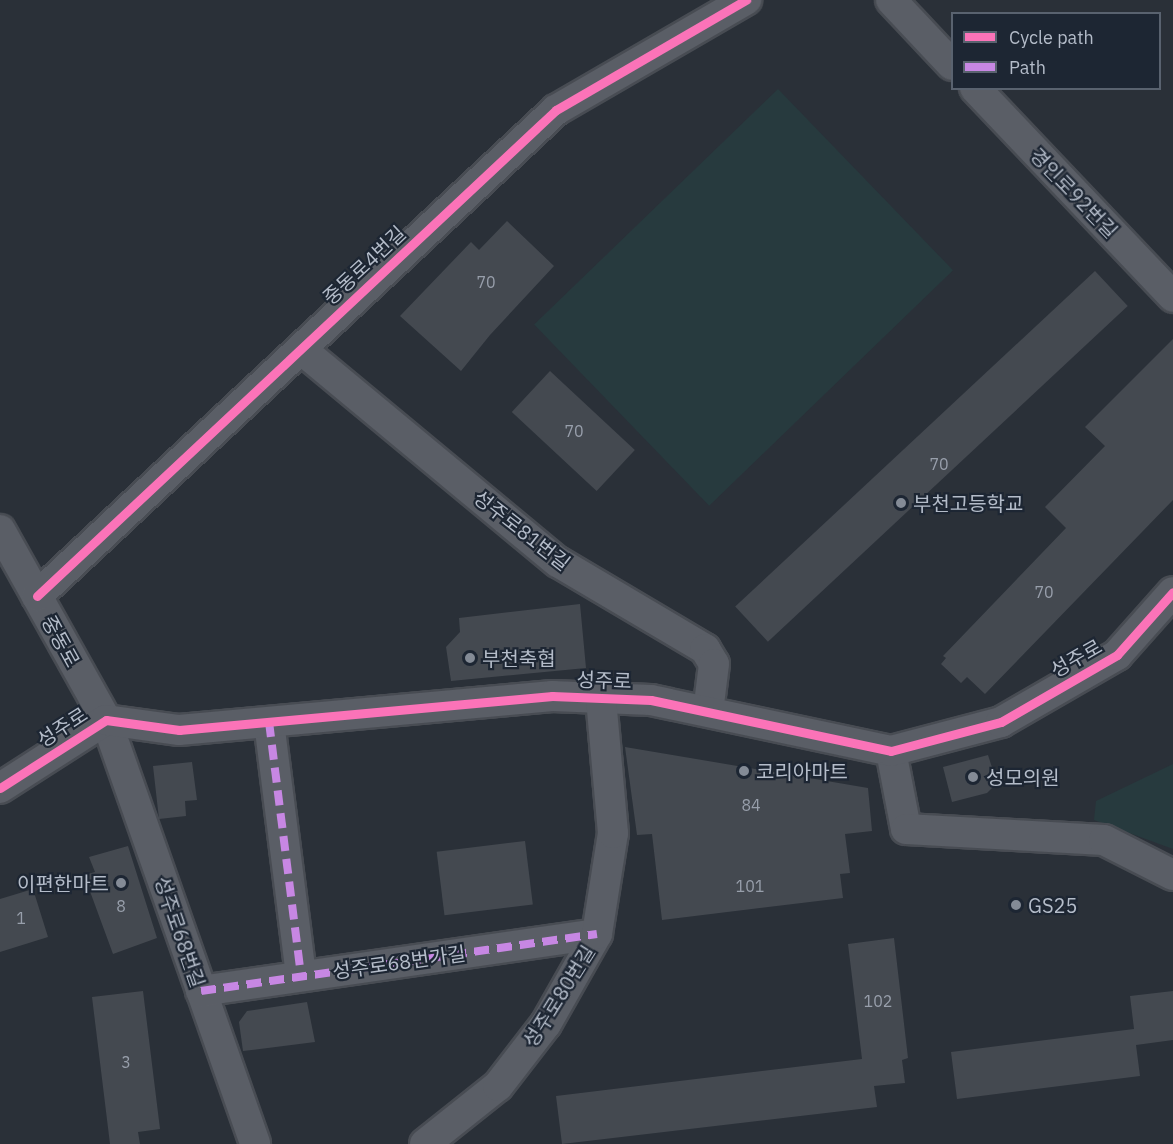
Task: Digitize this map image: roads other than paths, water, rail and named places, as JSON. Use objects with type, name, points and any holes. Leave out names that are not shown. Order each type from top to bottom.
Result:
[{"type":"street","name":"중동로4번길","points":[[36,596],[556,110],[746,0]]},
{"type":"street","points":[[891,0],[951,63]]},
{"type":"street","name":"경인로92번길","points":[[977,90],[1173,297]]},
{"type":"street","name":"성주로81번길","points":[[302,348],[558,562],[705,649],[714,664],[708,712]]},
{"type":"street","name":"중동로","points":[[0,530],[106,720]]},
{"type":"street","name":"성주로","points":[[0,789],[106,720],[179,730],[552,696],[651,700],[891,751],[1001,722],[1117,655],[1173,592]]},
{"type":"street","name":"성주로80번길","points":[[425,1144],[498,1086],[546,1024],[597,934],[613,833],[601,698]]},
{"type":"street","name":"성주로68번길","points":[[106,720],[255,1144]]},
{"type":"street","points":[[269,722],[301,976]]},
{"type":"street","points":[[891,751],[906,829],[1104,840],[1173,875]]},
{"type":"street","name":"성주로68번가길","points":[[201,991],[597,934]]},
{"type":"place","name":"부천고등학교","points":[[901,503]]},
{"type":"place","name":"부천축협","points":[[470,658]]},
{"type":"place","name":"코리아마트","points":[[744,771]]},
{"type":"place","name":"성모의원","points":[[973,777]]},
{"type":"place","name":"이편한마트","points":[[121,883]]},
{"type":"place","name":"GS25","points":[[1016,905]]}]
